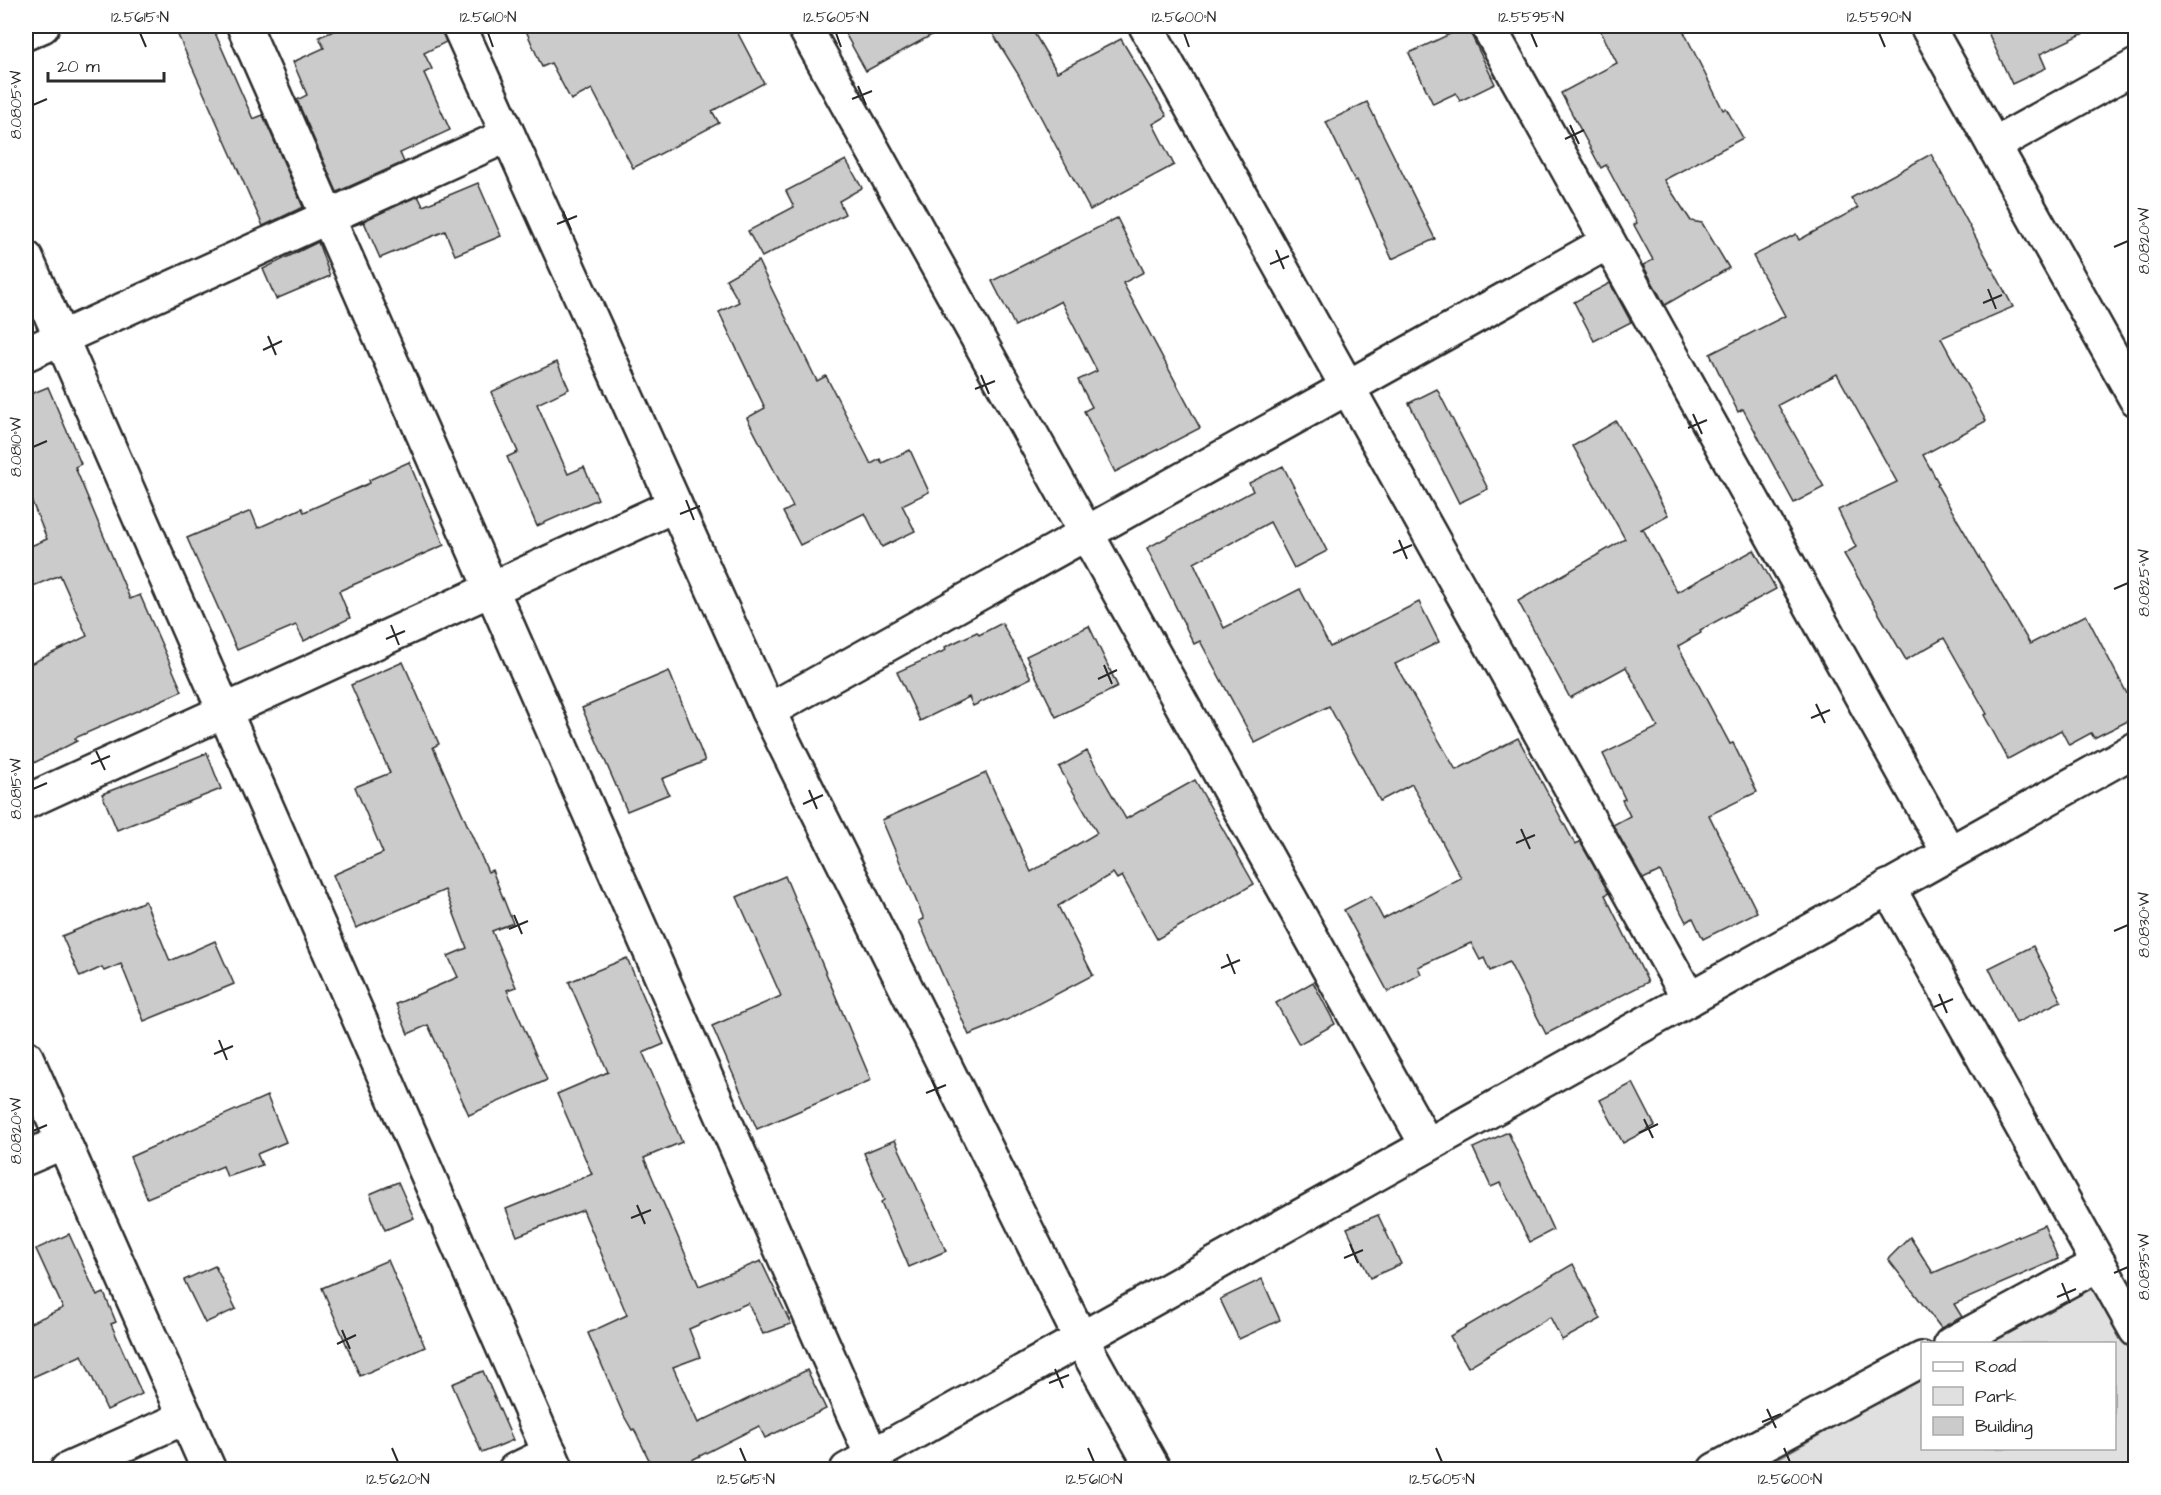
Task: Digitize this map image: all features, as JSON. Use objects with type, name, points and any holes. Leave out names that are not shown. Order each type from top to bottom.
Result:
[{"type":"street","points":[[26,33],[42,26]]},
{"type":"street","points":[[244,26],[491,589],[859,1463],[2136,749]]},
{"type":"street","points":[[459,26],[768,711],[1081,1338],[1154,1470]]},
{"type":"street","points":[[804,26],[1427,1145]]},
{"type":"street","points":[[1146,26],[1689,999]]},
{"type":"street","points":[[1488,26],[1949,854]]},
{"type":"street","points":[[1927,26],[2136,399]]},
{"type":"street","points":[[1994,145],[2136,66]]},
{"type":"street","points":[[26,354],[508,135]]},
{"type":"street","points":[[768,711],[1608,242]]},
{"type":"street","points":[[26,258],[59,339],[553,1461],[515,1470]]},
{"type":"street","points":[[26,802],[675,506]]},
{"type":"street","points":[[1888,887],[2136,1330]]},
{"type":"street","points":[[26,1057],[209,1470]]},
{"type":"street","points":[[26,1158],[63,1142]]},
{"type":"street","points":[[1955,1342],[2099,1264]]},
{"type":"street","points":[[1715,1470],[1921,1360]]},
{"type":"street","points":[[67,1470],[186,1417]]},
{"type":"green space","points":[[2096,1279],[2135,1349],[2135,1469],[1758,1470],[1921,1377],[1921,1450],[2116,1450],[2116,1342],[1983,1342]]},
{"type":"building","points":[[194,26],[212,26],[253,119],[263,115],[303,207],[263,226],[177,33]]},
{"type":"building","points":[[346,26],[440,26],[446,42],[424,53],[432,69],[424,73],[450,130],[400,153],[404,162],[337,192],[297,100],[307,95],[293,62],[324,48],[319,37]]},
{"type":"building","points":[[524,26],[734,26],[764,83],[712,111],[719,123],[633,168],[592,89],[571,100],[551,63],[542,67]]},
{"type":"building","points":[[841,26],[948,26],[866,71]]},
{"type":"building","points":[[988,26],[1030,26],[1057,72],[1121,39],[1167,116],[1153,124],[1174,165],[1090,210],[1018,74]]},
{"type":"building","points":[[1467,26],[1495,84],[1460,101],[1456,93],[1433,104],[1409,53]]},
{"type":"building","points":[[1598,26],[1681,26],[1723,110],[1726,108],[1743,138],[1664,180],[1691,221],[1702,223],[1729,268],[1665,305],[1643,265],[1653,260],[1634,225],[1637,223],[1606,165],[1601,168],[1561,93],[1617,63]]},
{"type":"building","points":[[1985,26],[2099,26],[2040,54],[2046,68],[2012,84]]},
{"type":"building","points":[[1367,102],[1435,239],[1392,259],[1357,180],[1355,181],[1326,122]]},
{"type":"building","points":[[1931,154],[2013,307],[1941,338],[1986,421],[1923,455],[1939,484],[1937,485],[2030,644],[2086,615],[2136,711],[2136,717],[2094,738],[2091,733],[2069,745],[2061,730],[2008,759],[1984,715],[1987,714],[1944,638],[1906,660],[1844,554],[1856,547],[1838,510],[1897,482],[1837,374],[1778,405],[1824,487],[1794,503],[1743,409],[1738,412],[1710,354],[1785,316],[1753,256],[1796,234],[1799,240],[1858,208],[1851,198]]},
{"type":"building","points":[[846,160],[862,188],[839,201],[845,214],[762,257],[748,231],[794,207],[786,191]]},
{"type":"building","points":[[478,183],[501,236],[455,255],[445,231],[380,258],[364,222],[352,226],[418,196],[423,206]]},
{"type":"building","points":[[1117,218],[1144,272],[1123,283],[1200,428],[1115,472],[1084,411],[1092,407],[1078,380],[1097,371],[1061,301],[1015,326],[992,281]]},
{"type":"building","points":[[318,242],[330,276],[276,299],[263,269]]},
{"type":"building","points":[[758,261],[817,381],[826,376],[871,464],[880,459],[882,463],[910,450],[929,492],[902,505],[915,531],[882,547],[865,513],[800,545],[783,512],[793,507],[747,418],[765,408],[719,312],[739,302],[726,279]]},
{"type":"building","points":[[1610,283],[1631,322],[1594,341],[1574,302]]},
{"type":"building","points":[[557,362],[569,389],[537,404],[568,474],[584,467],[598,499],[537,526],[507,457],[518,452],[491,392]]},
{"type":"building","points":[[48,387],[81,464],[75,467],[130,599],[140,595],[182,691],[75,738],[77,741],[26,767],[26,666],[87,636],[60,575],[26,589],[26,548],[47,539],[26,487],[26,396]]},
{"type":"building","points":[[1437,389],[1488,489],[1459,503],[1409,403]]},
{"type":"building","points":[[1616,421],[1668,515],[1640,530],[1643,529],[1677,592],[1754,550],[1776,589],[1700,630],[1701,633],[1678,646],[1730,744],[1733,743],[1757,792],[1709,815],[1757,912],[1703,939],[1693,918],[1686,922],[1660,871],[1643,879],[1613,825],[1630,816],[1622,800],[1625,799],[1603,754],[1658,727],[1626,667],[1570,698],[1518,601],[1625,539],[1573,446]]},
{"type":"building","points":[[409,462],[444,545],[339,591],[350,618],[304,641],[296,625],[237,650],[187,538],[251,511],[258,528],[302,508],[304,512],[370,483],[369,480]]},
{"type":"building","points":[[1283,466],[1327,551],[1294,568],[1270,522],[1194,563],[1224,628],[1300,589],[1330,647],[1419,602],[1439,642],[1395,664],[1456,770],[1518,738],[1575,844],[1580,842],[1609,893],[1605,895],[1648,982],[1546,1034],[1509,962],[1490,971],[1484,958],[1480,960],[1471,943],[1418,967],[1421,974],[1388,992],[1344,910],[1371,896],[1383,919],[1461,878],[1412,784],[1380,801],[1329,706],[1255,743],[1200,641],[1194,644],[1147,548],[1253,491],[1249,483]]},
{"type":"building","points":[[1002,623],[1031,678],[973,706],[969,697],[920,721],[897,672],[946,650],[945,647],[977,632],[979,635]]},
{"type":"building","points":[[1089,626],[1118,687],[1056,717],[1026,656]]},
{"type":"building","points":[[403,662],[439,744],[433,747],[488,872],[492,870],[513,923],[492,931],[516,987],[507,990],[547,1080],[469,1115],[428,1025],[408,1034],[396,1004],[458,977],[448,956],[467,948],[445,890],[356,928],[333,875],[383,853],[355,787],[390,773],[351,685]]},
{"type":"building","points":[[669,671],[705,761],[662,779],[669,794],[627,811],[582,708]]},
{"type":"building","points":[[1087,751],[1126,819],[1195,780],[1254,884],[1157,939],[1122,876],[1117,879],[1113,873],[1058,906],[1093,975],[1009,1019],[969,1035],[919,921],[924,919],[882,820],[986,773],[1031,872],[1097,833],[1059,767]]},
{"type":"building","points":[[207,753],[221,789],[117,830],[102,794]]},
{"type":"building","points":[[785,876],[871,1080],[757,1129],[712,1026],[781,996],[737,897]]},
{"type":"building","points":[[145,901],[170,961],[215,941],[234,984],[144,1021],[121,964],[104,971],[102,967],[80,977],[62,936]]},
{"type":"building","points":[[2033,946],[2061,1001],[2016,1023],[1989,968]]},
{"type":"building","points":[[627,958],[664,1044],[643,1053],[682,1142],[644,1158],[699,1286],[761,1261],[791,1324],[763,1334],[748,1303],[689,1329],[700,1357],[673,1367],[698,1423],[807,1370],[826,1409],[765,1438],[759,1426],[672,1470],[654,1470],[634,1429],[632,1430],[624,1416],[588,1333],[627,1315],[583,1210],[517,1236],[506,1209],[592,1174],[557,1094],[608,1072],[569,982]]},
{"type":"building","points":[[1313,982],[1335,1024],[1299,1044],[1276,1003]]},
{"type":"building","points":[[1633,1083],[1655,1126],[1623,1143],[1600,1100]]},
{"type":"building","points":[[267,1096],[286,1142],[257,1154],[262,1165],[227,1177],[223,1166],[147,1198],[130,1157]]},
{"type":"building","points":[[1508,1132],[1553,1230],[1530,1242],[1500,1183],[1491,1187],[1473,1148]]},
{"type":"building","points":[[895,1140],[946,1251],[909,1267],[881,1202],[884,1200],[864,1153]]},
{"type":"building","points":[[398,1182],[414,1218],[385,1230],[370,1194]]},
{"type":"building","points":[[1378,1215],[1401,1264],[1370,1278],[1347,1228]]},
{"type":"building","points":[[2044,1225],[2058,1259],[1954,1304],[1962,1317],[1941,1328],[1888,1259],[1910,1237],[1933,1273]]},
{"type":"building","points":[[69,1234],[97,1296],[104,1293],[116,1322],[111,1324],[142,1394],[107,1410],[82,1355],[26,1380],[26,1325],[63,1308],[36,1249]]},
{"type":"building","points":[[388,1260],[425,1347],[360,1376],[322,1288]]},
{"type":"building","points":[[1573,1264],[1601,1319],[1562,1340],[1550,1317],[1468,1367],[1450,1336]]},
{"type":"building","points":[[215,1266],[236,1309],[205,1323],[184,1280]]},
{"type":"building","points":[[1262,1279],[1280,1320],[1239,1339],[1220,1299]]},
{"type":"building","points":[[483,1371],[513,1440],[482,1453],[452,1384]]}]
